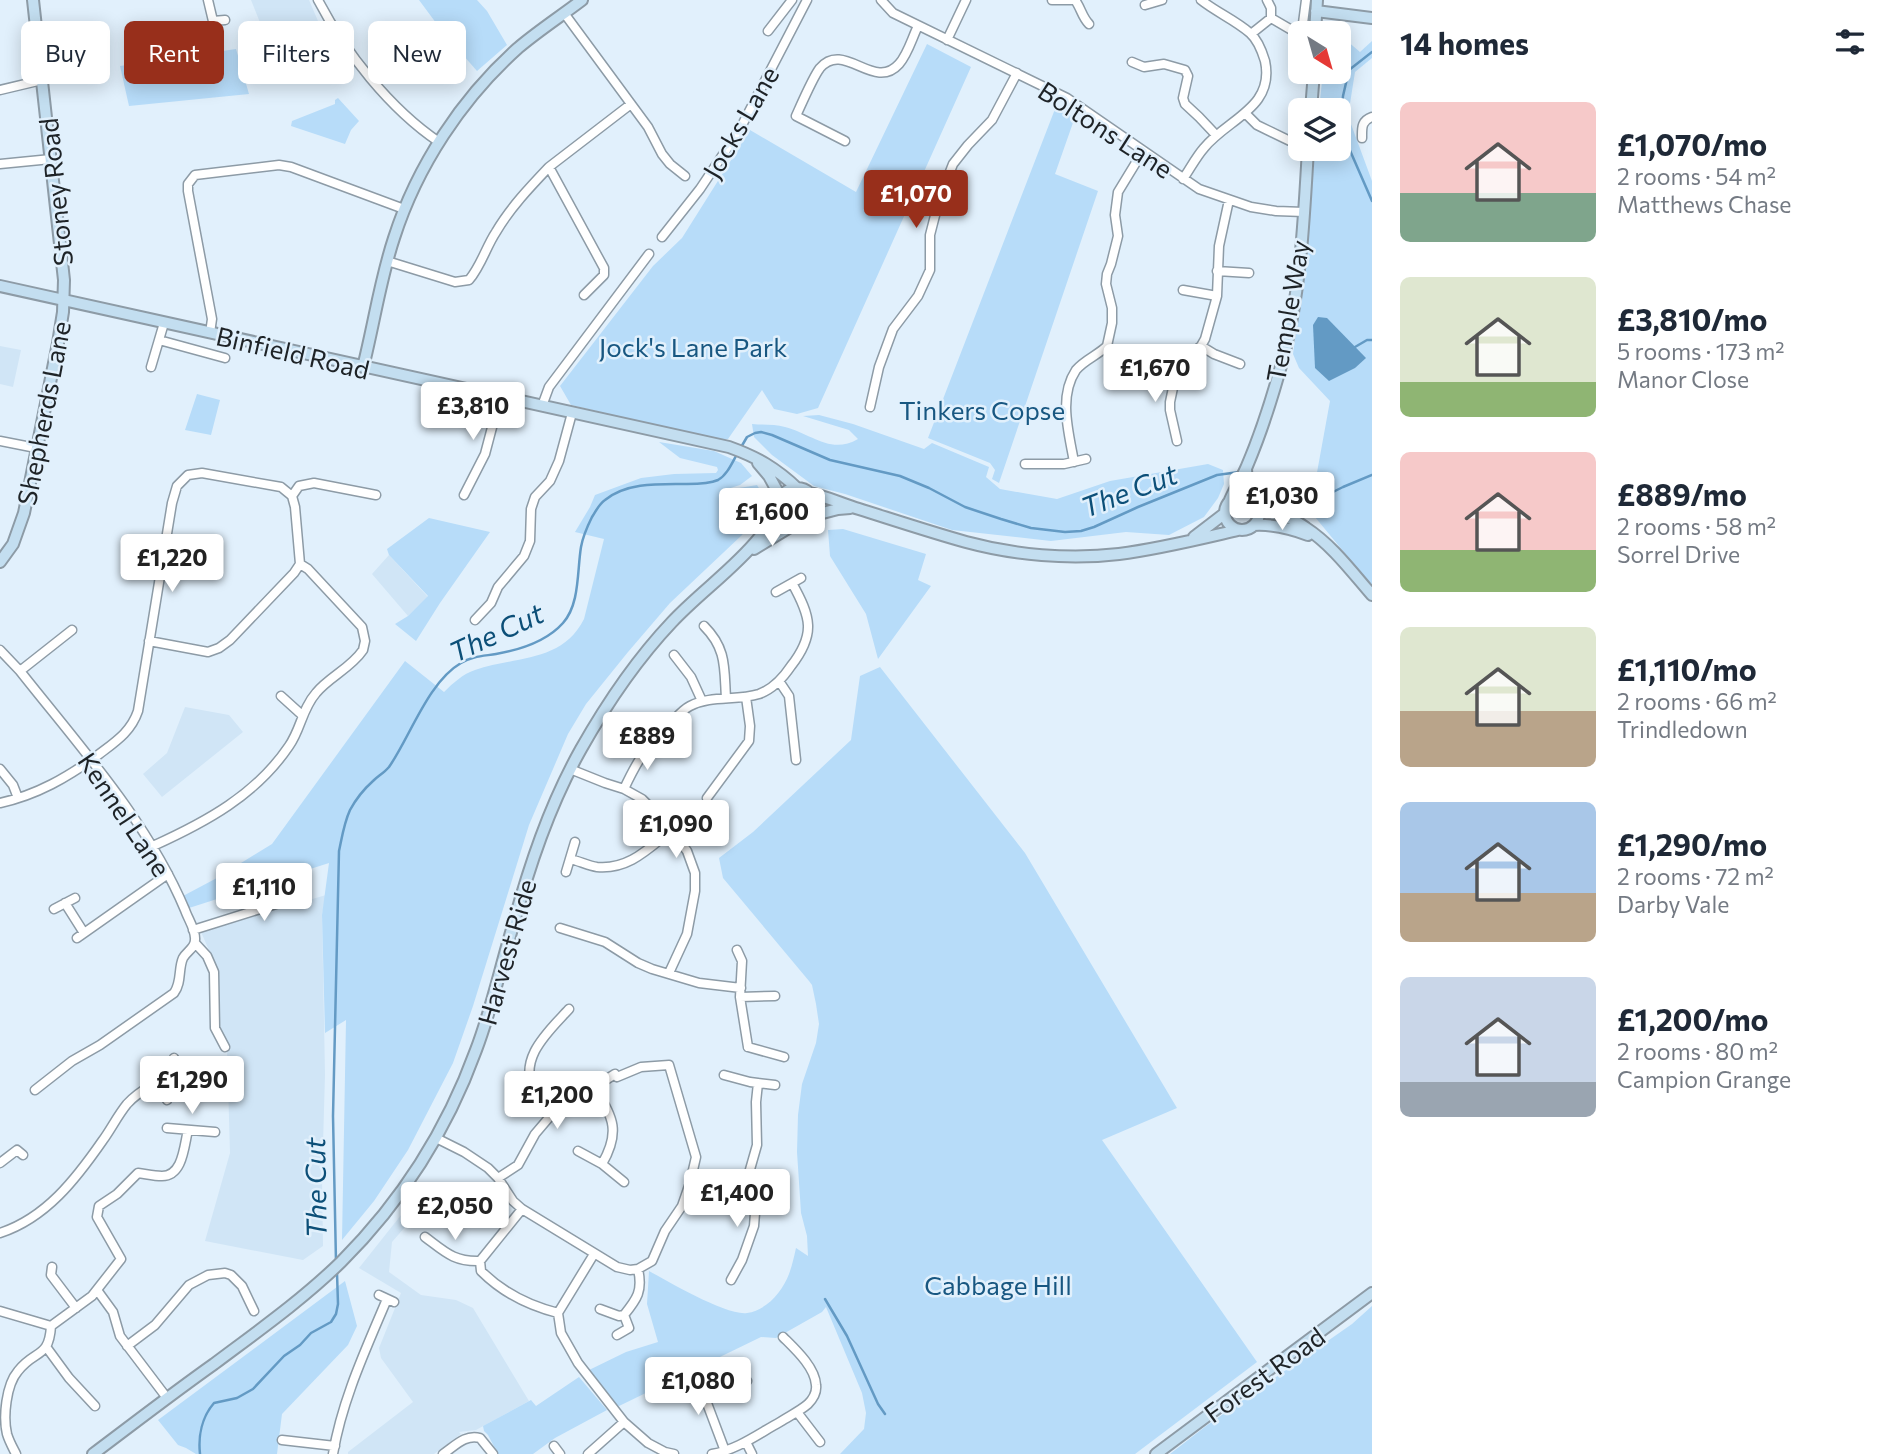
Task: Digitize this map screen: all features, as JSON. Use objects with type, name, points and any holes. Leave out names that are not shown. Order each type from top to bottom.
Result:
[{"type":"street","name":"Stoney Road","points":[[33,0],[35,21]]},
{"type":"street","points":[[208,0],[213,21],[225,20]]},
{"type":"street","points":[[318,0],[335,30],[384,94],[439,142]]},
{"type":"street","points":[[363,367],[387,261],[404,209],[439,142],[460,111],[499,67],[519,48],[582,0]]},
{"type":"street","name":"Jocks Lane","points":[[662,237],[700,189],[740,129],[807,0]]},
{"type":"street","name":"Boltons Lane","points":[[881,0],[893,13],[1067,98],[1199,189],[1251,207],[1304,212]]},
{"type":"street","points":[[947,40],[966,0]]},
{"type":"street","points":[[1052,0],[1074,0],[1081,9],[1082,17],[1089,24]]},
{"type":"street","points":[[1145,5],[1162,0]]},
{"type":"street","points":[[1183,179],[1216,135],[1258,100],[1267,73],[1261,49],[1251,34],[1201,0]]},
{"type":"street","points":[[1268,0],[1271,18]]},
{"type":"street","points":[[1271,18],[1295,32],[1302,31],[1306,0]]},
{"type":"street","points":[[767,33],[789,1]]},
{"type":"street","points":[[1316,5],[1372,17]]},
{"type":"street","points":[[564,13],[648,127],[670,164],[685,176]]},
{"type":"street","points":[[1251,34],[1271,18]]},
{"type":"street","points":[[845,141],[796,116],[820,68],[830,60],[847,61],[875,73],[886,73],[901,61],[918,26]]},
{"type":"street","points":[[1132,62],[1144,67],[1164,64],[1185,70],[1188,76],[1183,98],[1185,104],[1216,135]]},
{"type":"street","points":[[870,407],[878,367],[893,329],[918,296],[930,270],[930,235],[953,164],[992,120],[1017,74]]},
{"type":"street","points":[[0,90],[25,84]]},
{"type":"street","name":"Stoney Road","points":[[42,84],[64,300]]},
{"type":"street","points":[[387,261],[455,282],[468,280],[475,273],[496,231],[549,167],[631,104]]},
{"type":"street","points":[[1245,113],[1257,125],[1288,140]]},
{"type":"street","points":[[1362,138],[1362,126],[1372,117]]},
{"type":"street","points":[[1074,462],[1065,404],[1077,368],[1107,346],[1112,308],[1106,284],[1118,236],[1115,215],[1118,192],[1143,151]]},
{"type":"street","points":[[0,164],[51,159]]},
{"type":"street","name":"Temple Way","points":[[1230,500],[1243,481],[1283,356],[1293,308],[1307,161]]},
{"type":"street","points":[[210,333],[212,318],[188,191],[188,184],[195,175],[279,165],[404,209]]},
{"type":"street","points":[[549,167],[604,268],[604,275],[584,295]]},
{"type":"street","points":[[940,198],[960,205]]},
{"type":"street","points":[[1154,364],[1192,353],[1205,339],[1219,285],[1219,246],[1229,201]]},
{"type":"street","points":[[542,406],[549,387],[649,254]]},
{"type":"street","points":[[1217,271],[1249,273]]},
{"type":"street","name":"Binfield Road","points":[[0,286],[729,447],[766,463],[803,491],[967,542],[1044,555],[1116,555],[1238,530]]},
{"type":"street","points":[[1183,290],[1217,296]]},
{"type":"street","name":"Shepherds Lane","points":[[0,562],[13,544],[20,526],[58,343],[64,300]]},
{"type":"street","points":[[151,368],[164,323]]},
{"type":"street","points":[[159,340],[225,358]]},
{"type":"street","points":[[1201,346],[1240,364]]},
{"type":"street","points":[[1122,355],[1135,363]]},
{"type":"street","points":[[1171,361],[1174,383],[1170,410],[1177,441]]},
{"type":"street","points":[[464,495],[485,454],[500,397]]},
{"type":"street","points":[[475,620],[491,603],[498,587],[524,556],[530,541],[531,509],[536,497],[550,481],[559,461],[572,413]]},
{"type":"street","points":[[0,441],[36,448]]},
{"type":"street","points":[[749,454],[764,469],[780,503],[784,519],[795,524],[804,522],[811,516],[814,507],[812,497],[803,491],[788,491],[780,503]]},
{"type":"street","points":[[1025,464],[1086,459]]},
{"type":"street","points":[[0,803],[18,799],[60,781],[120,738],[133,723],[138,711],[149,641],[172,503],[177,486],[188,475],[202,473],[281,487],[292,496],[300,564],[294,573],[219,648],[208,652],[198,651],[149,641]]},
{"type":"street","points":[[1243,481],[1254,501],[1259,515],[1249,529],[1238,530],[1228,524],[1224,514],[1226,505],[1230,500],[1244,495],[1254,501],[1294,520],[1309,530],[1340,558],[1372,595]]},
{"type":"street","points":[[292,496],[299,486],[314,483],[376,495]]},
{"type":"street","name":"Harvest Ride","points":[[93,1454],[310,1290],[339,1264],[409,1180],[436,1139],[477,1050],[530,867],[570,769],[610,700],[638,661],[672,621],[758,540],[780,503]]},
{"type":"street","name":"Binfield Road","points":[[811,516],[838,509],[856,508]]},
{"type":"street","name":"Binfield Road","points":[[1189,541],[1224,514]]},
{"type":"street","name":"Harvest Ride","points":[[734,562],[795,524]]},
{"type":"street","points":[[1254,525],[1269,524],[1290,528],[1321,541]]},
{"type":"street","points":[[153,846],[215,815],[253,787],[291,743],[302,715],[317,692],[360,654],[365,641],[362,627],[308,569],[300,564]]},
{"type":"street","points":[[776,593],[801,578]]},
{"type":"street","points":[[624,789],[636,763],[649,744],[685,709],[702,701],[746,697],[766,691],[779,681],[799,657],[809,632],[808,615],[792,583]]},
{"type":"street","points":[[704,625],[714,636],[723,655],[726,698]]},
{"type":"street","points":[[20,671],[72,630]]},
{"type":"street","name":"Kennel Lane","points":[[0,650],[20,671],[129,809],[168,874],[193,930],[195,943]]},
{"type":"street","points":[[674,655],[691,677],[702,701]]},
{"type":"street","points":[[779,681],[789,696],[796,760]]},
{"type":"street","points":[[281,696],[302,715]]},
{"type":"street","points":[[707,799],[749,741],[746,697]]},
{"type":"street","points":[[0,769],[13,785],[18,799]]},
{"type":"street","points":[[570,769],[624,789],[648,804],[687,851],[695,884],[687,934],[669,974]]},
{"type":"street","points":[[570,859],[597,867],[619,865],[637,858],[671,830]]},
{"type":"street","points":[[566,872],[575,842]]},
{"type":"street","points":[[65,903],[81,935],[168,874]]},
{"type":"street","points":[[193,930],[292,899],[289,884]]},
{"type":"street","points":[[54,909],[75,898]]},
{"type":"street","points":[[560,928],[605,942],[652,969],[698,983],[775,996]]},
{"type":"street","points":[[35,1090],[72,1061],[174,993],[178,987],[182,959],[195,943],[207,956],[214,972],[215,1028],[225,1047]]},
{"type":"street","points":[[737,950],[742,961],[741,992],[747,1048],[784,1057]]},
{"type":"street","points":[[552,1114],[533,1088],[531,1061],[540,1040],[569,1009]]},
{"type":"street","points":[[1,1231],[34,1217],[70,1185],[128,1104],[143,1089],[175,1069],[177,1065],[174,1058]]},
{"type":"street","points":[[436,1139],[488,1168],[513,1201],[523,1209],[617,1268],[638,1269],[652,1261],[665,1231],[682,1206],[696,1157],[669,1065],[641,1067],[617,1077],[615,1074],[552,1114],[535,1134],[518,1165],[498,1178]]},
{"type":"street","points":[[724,1075],[775,1085]]},
{"type":"street","points":[[157,1081],[167,1100]]},
{"type":"street","points":[[732,1280],[754,1226],[755,1213],[747,1180],[757,1145],[758,1083]]},
{"type":"street","points":[[595,1089],[608,1107],[614,1124],[609,1153],[602,1164]]},
{"type":"street","points":[[167,1128],[215,1132]]},
{"type":"street","points":[[16,1454],[7,1434],[6,1401],[17,1372],[47,1348],[51,1326],[97,1290],[121,1259],[97,1217],[99,1206],[117,1194],[138,1173],[170,1175],[179,1167],[188,1130]]},
{"type":"street","points":[[0,1163],[17,1150],[23,1155]]},
{"type":"street","points":[[578,1151],[602,1164],[624,1182]]},
{"type":"street","points":[[690,1184],[747,1180]]},
{"type":"street","points":[[523,1209],[480,1261],[481,1271],[493,1283],[535,1307],[558,1313]]},
{"type":"street","points":[[425,1237],[451,1257],[480,1261]]},
{"type":"street","points":[[594,1254],[558,1313],[561,1334],[578,1363],[624,1422],[648,1443],[674,1454]]},
{"type":"street","points":[[52,1267],[51,1275],[76,1308]]},
{"type":"street","points":[[600,1309],[619,1316],[624,1315],[639,1294],[638,1269]]},
{"type":"street","points":[[127,1346],[155,1325],[189,1285],[208,1275],[231,1275],[242,1286],[254,1311]]},
{"type":"street","points":[[97,1290],[114,1312],[120,1336],[167,1398]]},
{"type":"street","name":"Forest Road","points":[[1156,1454],[1372,1293]]},
{"type":"street","points":[[282,1440],[334,1450],[362,1359],[387,1299]]},
{"type":"street","points":[[0,1311],[51,1326]]},
{"type":"street","points":[[617,1335],[629,1328],[624,1315]]},
{"type":"street","points":[[712,1454],[746,1442],[797,1412],[814,1398],[817,1388],[815,1380],[805,1362],[783,1337]]},
{"type":"street","points":[[47,1348],[69,1378],[95,1406]]},
{"type":"street","points":[[696,1374],[725,1451]]},
{"type":"street","points":[[705,1397],[747,1381]]},
{"type":"street","points":[[797,1412],[820,1442]]},
{"type":"street","points":[[588,1454],[624,1422]]},
{"type":"street","points":[[443,1454],[472,1436],[485,1442],[493,1454]]},
{"type":"street","points":[[746,1442],[752,1454]]},
{"type":"street","points":[[554,1446],[560,1454]]},
{"type":"shaded area","points":[[251,0],[309,0],[318,21],[259,21]]},
{"type":"shaded area","points":[[1318,317],[1327,318],[1366,358],[1355,368],[1329,381],[1315,368],[1313,325]]},
{"type":"shaded area","points":[[0,346],[21,350],[13,387],[0,384]]},
{"type":"shaded area","points":[[389,555],[428,597],[408,616],[372,574]]},
{"type":"shaded area","points":[[185,707],[229,715],[243,732],[162,797],[143,774],[167,753]]},
{"type":"shaded area","points":[[326,895],[322,915],[325,1075],[323,1246],[303,1260],[205,1241],[230,1153],[227,1048],[219,1030],[219,973],[201,932]]},
{"type":"shaded area","points":[[413,1200],[420,1206],[419,1211],[392,1242],[389,1272],[421,1295],[456,1300],[473,1308],[529,1401],[476,1430],[459,1432],[461,1434],[434,1454],[348,1454],[413,1402],[381,1358],[379,1348],[401,1293],[359,1268]]},
{"type":"green space","points":[[419,0],[477,0],[487,11],[507,45],[477,71],[466,58],[466,21],[435,21]]},
{"type":"green space","points":[[1372,41],[1372,58],[1355,72],[1351,98],[1320,98],[1322,84],[1351,84],[1351,44],[1360,52]]},
{"type":"green space","name":"Jock's Lane Park","points":[[927,44],[971,67],[818,408],[797,414],[774,409],[762,390],[728,439],[719,440],[571,405],[560,386],[653,266],[682,238],[750,130],[856,192]]},
{"type":"green space","points":[[236,49],[238,84],[246,84],[249,94],[129,106],[124,84],[224,84],[224,51]]},
{"type":"green space","points":[[124,65],[124,84],[120,66]]},
{"type":"green space","points":[[338,98],[359,121],[351,130],[345,144],[291,126],[292,121],[335,104]]},
{"type":"green space","name":"Tinkers Copse","points":[[1055,109],[1075,117],[1055,174],[1098,191],[999,483],[992,479],[995,470],[990,463],[928,438]]},
{"type":"green space","points":[[1351,124],[1372,181],[1372,586],[1310,511],[1330,401],[1299,368],[1293,354],[1307,250],[1314,161],[1351,161]]},
{"type":"green space","points":[[197,394],[220,400],[211,435],[185,430]]},
{"type":"green space","points":[[819,415],[924,449],[932,443],[989,467],[986,477],[1000,489],[1057,499],[1110,481],[1208,464],[1223,470],[1224,484],[1218,498],[1204,517],[1169,535],[1126,532],[1051,541],[952,530],[814,486],[772,455],[754,437],[752,424],[785,427],[830,444],[839,445],[858,439],[849,430],[803,416]]},
{"type":"green space","points":[[659,442],[714,451],[741,463],[752,476],[740,485],[721,491],[757,485],[762,493],[756,517],[742,535],[670,603],[586,704],[568,734],[529,825],[453,1063],[408,1150],[374,1201],[342,1240],[346,1020],[325,1033],[322,915],[329,863],[189,908],[183,896],[272,844],[405,661],[444,692],[458,679],[471,672],[550,651],[575,633],[584,619],[604,539],[575,532],[595,495],[641,478],[716,473],[718,470],[717,467],[680,458]]},
{"type":"green space","points":[[797,492],[806,496],[810,505],[806,514],[797,518],[788,514],[784,505],[788,496]]},
{"type":"green space","points":[[429,518],[490,532],[416,641],[395,624],[408,616],[428,596],[389,555],[387,549]]},
{"type":"green space","points":[[843,529],[926,554],[918,580],[931,586],[878,659],[866,614],[830,556],[828,530]]},
{"type":"green space","name":"Cabbage Hill","points":[[880,667],[1025,853],[1177,1108],[1102,1140],[1257,1362],[1135,1454],[840,1454],[864,1429],[866,1413],[862,1393],[826,1307],[822,1312],[776,1338],[761,1337],[617,1407],[587,1371],[626,1352],[658,1342],[647,1304],[649,1271],[712,1304],[738,1313],[747,1313],[761,1308],[778,1293],[789,1274],[796,1248],[808,1256],[807,1236],[801,1213],[797,1152],[802,1084],[816,1043],[819,1024],[812,985],[723,878],[719,858],[753,832],[851,740],[860,676]]},
{"type":"green space","points":[[345,1281],[357,1326],[348,1345],[282,1414],[277,1454],[196,1454],[178,1445],[158,1420]]},
{"type":"green space","points":[[1372,1306],[1372,1454],[1170,1454],[1352,1324]]},
{"type":"green space","points":[[579,1377],[607,1410],[555,1438],[533,1454],[498,1454],[483,1426],[531,1400],[536,1406]]},
{"type":"waterway","points":[[1372,52],[1349,70],[1341,120],[1345,139],[1372,201]]},
{"type":"waterway","points":[[1355,347],[1372,340]]},
{"type":"waterway","name":"The Cut","points":[[740,449],[747,437],[761,432],[830,460],[900,476],[965,507],[1001,519],[1031,528],[1065,532],[1094,527],[1217,475],[1239,472]]},
{"type":"waterway","name":"The Cut","points":[[336,1262],[333,1116],[339,851],[350,810],[366,787],[389,767],[429,696],[449,672],[469,659],[532,644],[563,623],[575,597],[584,535],[603,502],[614,494],[633,487],[699,484],[718,480],[737,454]]},
{"type":"waterway","name":"The Cut","points":[[1249,473],[1266,475],[1318,496],[1329,494],[1372,475]]},
{"type":"waterway","name":"The Cut","points":[[200,1454],[202,1427],[206,1414],[214,1403],[237,1398],[253,1389],[284,1356],[311,1333],[331,1322],[338,1304],[337,1273]]},
{"type":"waterway","points":[[825,1299],[847,1336],[885,1414]]}]
